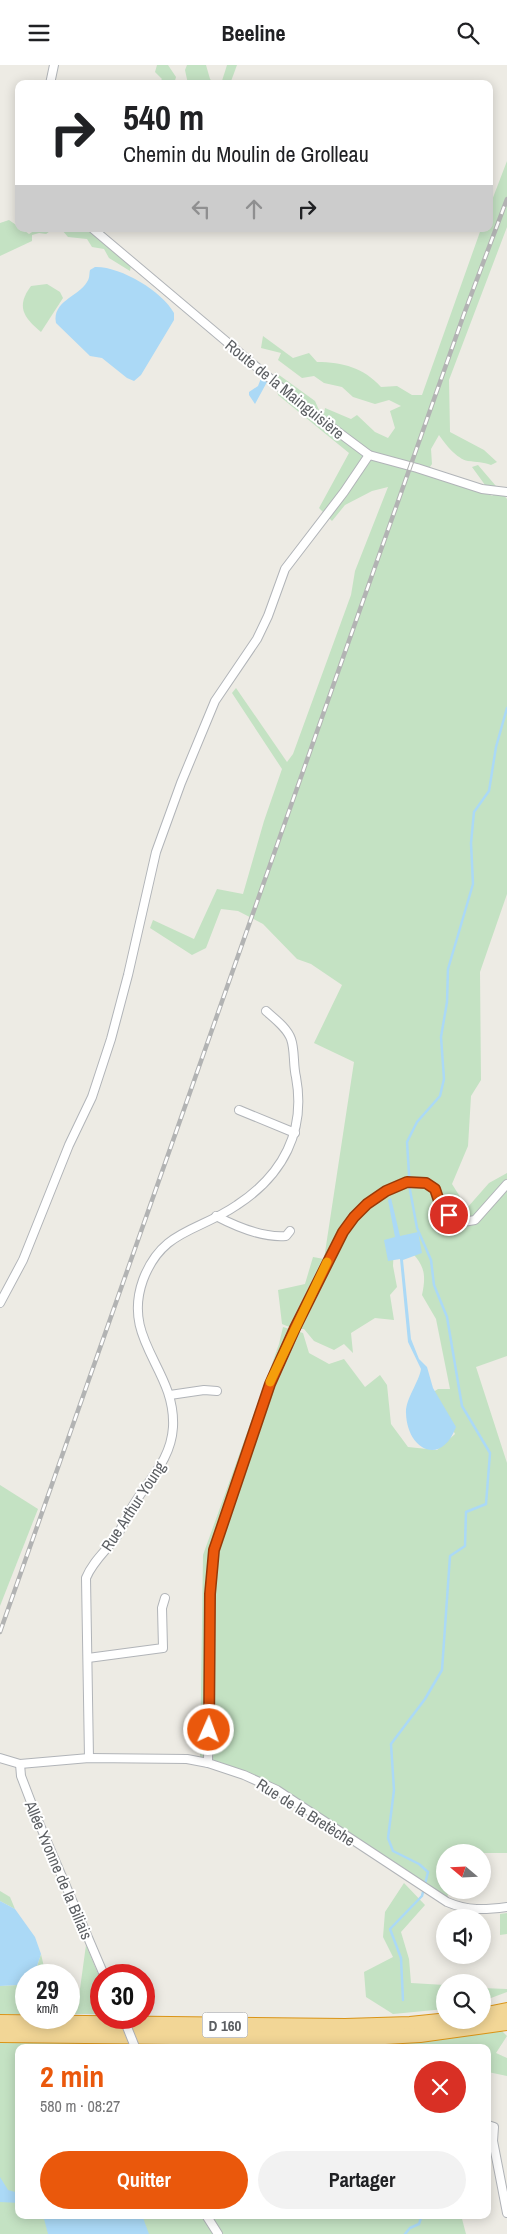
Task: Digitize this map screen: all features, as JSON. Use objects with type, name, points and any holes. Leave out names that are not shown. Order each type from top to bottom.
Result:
[{"type":"highway","points":[[491,2013],[507,2010]]},
{"type":"highway","name":"D 160","points":[[0,2022],[345,2026],[436,2021]]},
{"type":"highway","name":"D 160","points":[[0,2035],[350,2039],[420,2035],[507,2023]]},
{"type":"street","points":[[51,80],[54,65]]},
{"type":"street","name":"Route de la Mainguisière","points":[[98,232],[298,402],[369,455],[418,468],[482,489],[507,492]]},
{"type":"street","points":[[0,1303],[23,1260],[69,1145],[92,1097],[125,984],[156,852],[181,783],[215,701],[257,639],[268,616],[285,569],[344,492],[369,455]]},
{"type":"street","name":"Rue Arthur Young","points":[[89,1758],[86,1578],[91,1567],[116,1536],[135,1503],[162,1465],[169,1447],[173,1428],[170,1395],[144,1343],[138,1326],[139,1293],[150,1263],[164,1245],[237,1206],[261,1187],[280,1164],[291,1145],[295,1133],[298,1091],[291,1040],[284,1029],[266,1011]]},
{"type":"street","points":[[239,1110],[295,1133]]},
{"type":"street","points":[[208,1763],[210,1594],[214,1550],[270,1384],[343,1232],[367,1204],[386,1191],[411,1182],[426,1183],[435,1189],[439,1201],[449,1215],[463,1222],[475,1220],[507,1184]]},
{"type":"street","points":[[216,1216],[230,1223],[278,1237],[286,1236],[290,1231]]},
{"type":"street","points":[[170,1395],[204,1390],[217,1391]]},
{"type":"street","points":[[88,1658],[163,1648],[162,1608],[165,1598]]},
{"type":"street","name":"Rue de la Bretèche","points":[[0,1758],[20,1763],[89,1758],[187,1759],[208,1763],[244,1775],[277,1790],[452,1905],[469,1910],[507,1907]]},
{"type":"street","name":"Allée Yvonne de la Biliais","points":[[20,1763],[21,1776],[38,1823],[99,1964]]},
{"type":"street","points":[[128,2029],[134,2044]]},
{"type":"street","points":[[491,2126],[494,2127],[493,2141],[507,2213]]},
{"type":"street","points":[[209,2219],[218,2234]]},
{"type":"green space","points":[[157,65],[168,65],[176,77],[175,80],[161,80],[155,72]]},
{"type":"green space","points":[[187,65],[206,65],[211,80],[187,80],[185,70]]},
{"type":"green space","points":[[227,65],[237,65],[231,80],[222,80]]},
{"type":"green space","points":[[507,161],[507,227],[449,380],[450,432],[484,450],[497,462],[491,465],[464,460],[452,451],[439,435],[431,449],[432,464],[425,474],[493,496],[472,467],[478,465],[507,499],[507,894],[480,972],[481,1080],[471,1096],[468,1146],[452,1184],[467,1208],[489,1183],[507,1173],[507,1356],[476,1367],[507,1463],[507,1853],[491,1853],[491,1844],[436,1844],[436,1899],[447,1899],[447,1907],[381,1860],[265,1789],[200,1760],[203,1555],[279,1344],[283,1327],[303,1333],[309,1353],[329,1364],[344,1359],[365,1387],[380,1375],[387,1385],[391,1424],[408,1447],[437,1450],[455,1434],[440,1405],[430,1394],[438,1389],[450,1389],[436,1319],[422,1295],[424,1286],[423,1271],[418,1260],[402,1243],[394,1244],[393,1266],[397,1287],[390,1295],[394,1320],[375,1318],[351,1333],[353,1353],[344,1344],[334,1350],[314,1341],[304,1329],[294,1329],[282,1324],[278,1290],[305,1284],[313,1257],[324,1259],[354,1062],[314,1043],[342,985],[311,964],[297,959],[263,924],[238,911],[221,909],[206,948],[192,955],[150,928],[153,920],[194,939],[217,889],[243,894],[264,821],[282,769],[232,693],[236,688],[287,762],[293,754],[351,595],[355,571],[388,487],[372,491],[345,505],[332,521],[319,508],[349,453],[278,395],[275,372],[315,401],[319,410],[324,414],[325,408],[351,419],[357,415],[375,432],[388,438],[395,428],[390,411],[401,406],[389,400],[375,404],[353,397],[342,387],[324,383],[314,376],[302,378],[278,360],[281,353],[261,348],[263,336],[293,358],[309,353],[317,362],[336,363],[352,367],[367,375],[381,387],[397,386],[412,395],[422,395],[480,232],[493,232],[493,198]]},
{"type":"green space","points":[[9,220],[15,224],[15,232],[26,232],[29,234],[32,232],[49,232],[32,235],[32,241],[0,256],[0,223]]},
{"type":"green space","points":[[64,232],[91,232],[131,265],[130,271],[109,258],[104,249],[92,247],[87,239],[68,237]]},
{"type":"green space","points":[[47,284],[60,292],[63,298],[41,332],[26,316],[23,305],[26,293],[31,286]]},
{"type":"green space","points":[[0,1485],[38,1509],[0,1606]]},
{"type":"green space","points":[[404,1883],[425,1905],[401,1932],[409,1959],[411,1983],[436,1984],[436,2010],[393,2014],[366,1997],[364,1972],[393,1957],[383,1937],[385,1912]]},
{"type":"green space","points":[[0,1891],[10,1897],[15,1909],[0,1901]]},
{"type":"green space","points":[[507,1913],[507,1934],[500,1935],[500,1914]]},
{"type":"green space","points":[[86,1945],[94,1964],[90,1964],[90,2014],[80,2014],[80,1989]]},
{"type":"green space","points":[[41,1954],[43,1964],[38,1964]]},
{"type":"green space","points":[[15,1985],[15,2014],[0,2014],[0,1986]]},
{"type":"green space","points":[[491,1988],[507,1989],[507,1992],[491,1998]]},
{"type":"green space","points":[[500,2029],[507,2036],[496,2053],[507,2058],[507,2076],[491,2073],[491,2044],[402,2044]]},
{"type":"green space","points":[[0,2040],[191,2044],[15,2044],[15,2219],[462,2219],[466,2234],[0,2234]]},
{"type":"water","points":[[95,267],[116,271],[139,281],[160,296],[174,313],[174,320],[141,375],[134,381],[127,378],[102,358],[90,356],[56,323],[58,309],[83,287],[89,279],[90,270]]},
{"type":"water","points":[[263,373],[267,382],[255,404],[249,392],[258,386]]},
{"type":"water","points":[[391,1198],[400,1236],[418,1232],[422,1253],[403,1260],[411,1339],[419,1359],[427,1367],[433,1388],[456,1427],[450,1439],[442,1447],[434,1450],[426,1449],[418,1444],[408,1426],[406,1408],[421,1369],[408,1342],[400,1259],[388,1261],[384,1240],[395,1237],[388,1200]]},
{"type":"water","points":[[0,1901],[15,1909],[35,1937],[41,1954],[38,1964],[15,1964],[15,1985],[0,1986]]},
{"type":"water","points":[[0,2177],[8,2190],[15,2192],[15,2203],[0,2202]]},
{"type":"water","points":[[44,2219],[143,2219],[149,2234],[48,2234]]},
{"type":"waterway","points":[[403,2000],[401,1958],[390,1929],[422,1896],[428,1872],[419,1864],[393,1851],[388,1838],[394,1790],[391,1744],[425,1699],[442,1670],[450,1556],[465,1546],[466,1512],[486,1504],[490,1453],[462,1406],[447,1317],[434,1285],[431,1260],[417,1228],[410,1190],[407,1142],[417,1122],[440,1096],[444,1079],[441,1037],[447,1002],[448,969],[473,884],[471,843],[474,812],[489,791],[496,747],[507,708]]},
{"type":"waterway","points":[[405,2234],[410,2228],[419,2224],[421,2219]]},
{"type":"railway","points":[[0,1632],[464,314],[507,199]]},
{"type":"slow traffic","points":[[270,1382],[327,1262]]},
{"type":"route","points":[[209,1730],[210,1594],[214,1550],[270,1384],[295,1328],[343,1232],[367,1204],[386,1191],[407,1182],[426,1183],[435,1189],[439,1201],[449,1215]]}]
